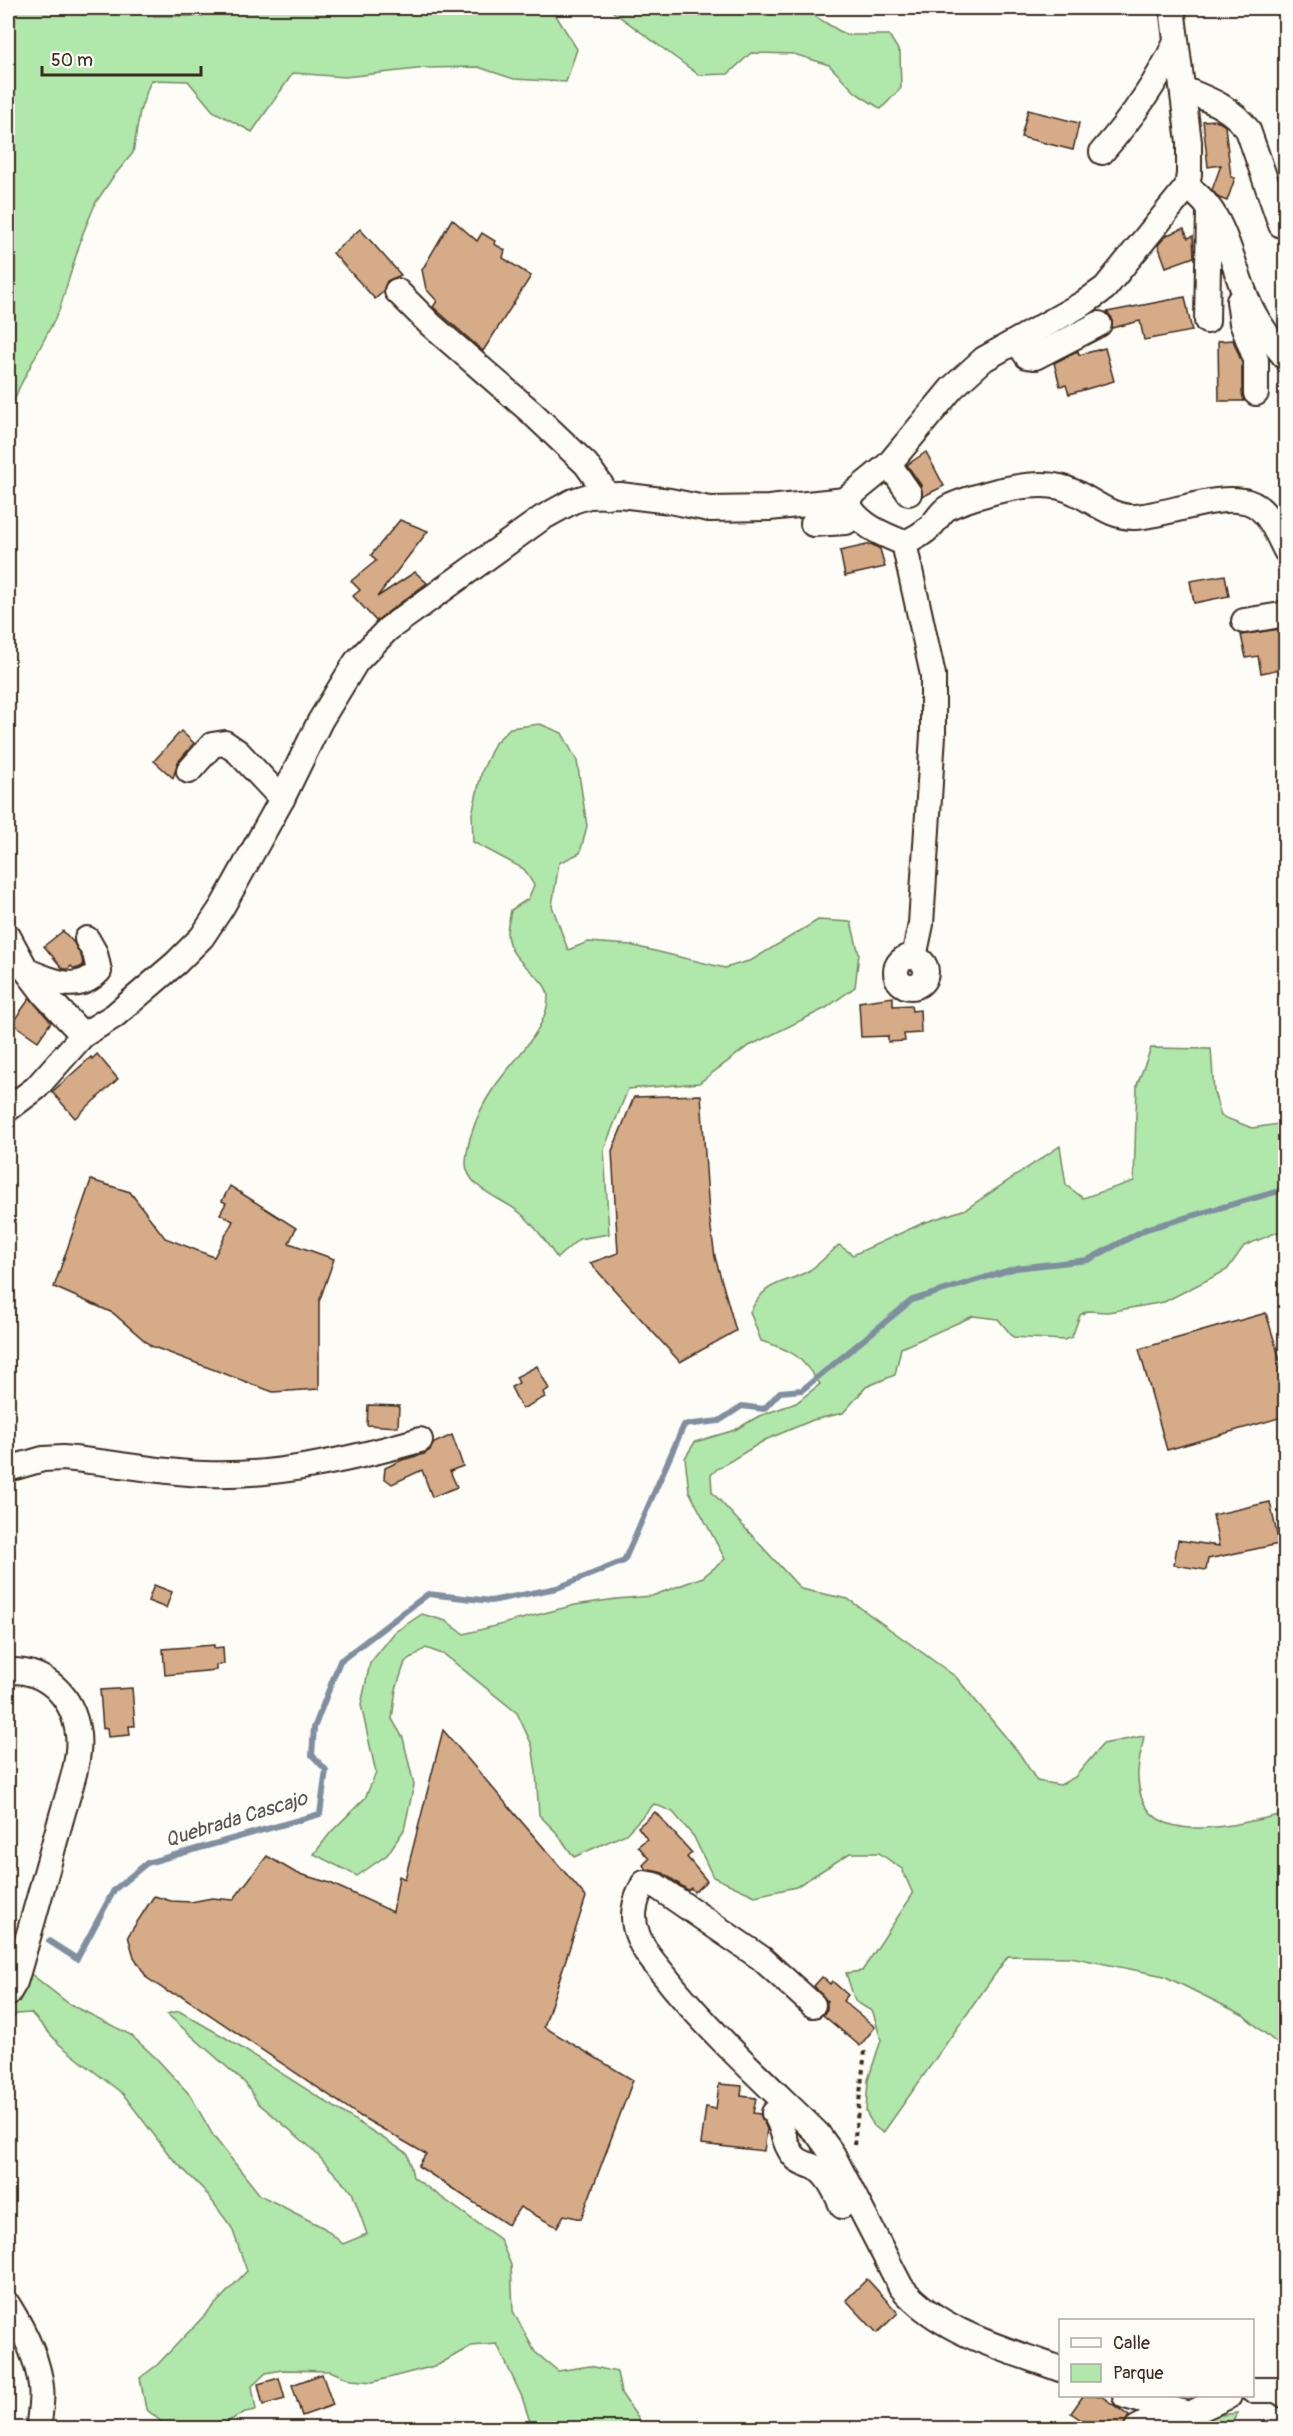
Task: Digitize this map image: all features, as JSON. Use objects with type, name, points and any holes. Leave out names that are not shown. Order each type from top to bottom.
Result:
[{"type":"street","points":[[813,524],[846,522],[849,507],[889,464],[952,388],[984,359],[1105,288],[1187,187],[1190,174],[1189,142],[1172,8]]},
{"type":"street","points":[[1102,152],[1118,134],[1162,73],[1176,42]]},
{"type":"street","points":[[1183,89],[1216,102],[1243,123],[1262,166],[1272,203],[1281,225]]},
{"type":"street","points":[[1187,187],[1200,195],[1209,208],[1223,234],[1252,312],[1286,358]]},
{"type":"street","points":[[1206,321],[1209,208]]},
{"type":"street","points":[[1237,275],[1242,323],[1256,360],[1256,393]]},
{"type":"street","points":[[397,291],[431,325],[530,411],[586,464],[606,496]]},
{"type":"street","points":[[1017,341],[1027,356],[1035,357],[1099,324]]},
{"type":"street","points":[[889,464],[909,493]]},
{"type":"street","points":[[8,1109],[36,1088],[83,1035],[114,1016],[176,963],[202,937],[222,907],[282,799],[309,741],[356,662],[388,629],[542,518],[573,501],[589,496],[606,496],[670,501],[709,509],[849,507],[865,525],[904,543],[915,539],[929,528],[949,507],[997,492],[1035,486],[1061,487],[1084,497],[1099,507],[1134,517],[1214,502],[1234,500],[1249,502],[1264,513],[1286,551]]},
{"type":"street","points":[[904,543],[933,675],[933,735],[921,924],[914,957]]},
{"type":"street","points":[[1244,621],[1281,615],[1286,612]]},
{"type":"street","points":[[189,771],[212,745],[225,743],[238,752],[282,799]]},
{"type":"street","points":[[8,936],[27,971],[45,995],[83,1035]]},
{"type":"street","points":[[27,971],[71,986],[91,980],[99,971],[95,953],[87,939]]},
{"type":"street","points":[[8,1469],[43,1459],[63,1458],[204,1474],[244,1474],[339,1460],[420,1440]]},
{"type":"street","points":[[8,1671],[32,1672],[51,1683],[72,1709],[78,1735],[75,1765],[15,1982],[8,1994]]},
{"type":"street","points":[[813,2005],[760,1958],[655,1886],[644,1883],[637,1896],[633,1915],[637,1935],[647,1954],[689,2006],[818,2134],[845,2178],[901,2287],[914,2302],[932,2314]]},
{"type":"street","points":[[774,2113],[788,2148],[796,2159],[817,2168],[827,2179],[878,2278],[891,2291],[968,2334],[1059,2369]]},
{"type":"street","points":[[8,2305],[35,2361],[41,2388],[39,2428]]},
{"type":"street","points":[[1254,2390],[1277,2390],[1286,2396]]},
{"type":"street","points":[[1129,2397],[1180,2411]]},
{"type":"street","points":[[1137,2428],[1180,2411],[1226,2397]]},
{"type":"path","points":[[845,2178],[857,2135],[865,2051]]},
{"type":"green space","points":[[8,8],[78,8],[150,16],[202,16],[210,8],[555,8],[555,14],[577,49],[566,82],[514,79],[478,67],[426,68],[345,77],[293,73],[252,132],[213,111],[188,81],[151,80],[140,111],[133,153],[96,202],[83,233],[59,311],[19,388],[8,416]]},
{"type":"green space","points":[[608,8],[813,8],[816,17],[846,35],[889,35],[900,53],[901,88],[881,109],[856,93],[829,65],[794,54],[751,53],[728,74],[699,75]]},
{"type":"green space","points":[[540,724],[562,733],[577,761],[587,826],[580,853],[559,863],[552,906],[568,950],[588,942],[630,945],[725,968],[752,960],[818,920],[851,922],[859,954],[855,987],[826,1008],[747,1047],[699,1083],[628,1089],[604,1149],[609,1234],[579,1239],[557,1258],[540,1234],[524,1217],[476,1184],[467,1170],[466,1163],[470,1138],[483,1106],[500,1079],[536,1033],[547,1008],[546,989],[514,953],[507,933],[511,910],[528,899],[534,885],[524,869],[473,842],[472,814],[482,771],[495,743],[510,728]]},
{"type":"green space","points":[[1151,1048],[1211,1049],[1214,1092],[1221,1116],[1252,1128],[1285,1123],[1285,1229],[1244,1246],[1227,1270],[1164,1302],[1108,1312],[1087,1311],[1080,1315],[1072,1337],[1064,1340],[1013,1337],[998,1319],[973,1316],[901,1348],[895,1375],[866,1387],[843,1413],[813,1420],[765,1440],[717,1469],[711,1475],[712,1492],[801,1589],[848,1599],[956,1677],[1019,1753],[1037,1781],[1060,1785],[1075,1777],[1103,1744],[1144,1736],[1138,1778],[1143,1801],[1155,1816],[1172,1825],[1192,1828],[1238,1824],[1279,1815],[1285,1820],[1285,2050],[1243,2015],[1164,1976],[1071,1957],[1008,1956],[883,2133],[874,2126],[866,2112],[868,2080],[881,2040],[873,2012],[855,2001],[846,1973],[862,1971],[913,1894],[902,1869],[879,1853],[850,1853],[796,1887],[755,1896],[713,1877],[694,1837],[673,1812],[654,1804],[626,1834],[574,1857],[556,1832],[539,1815],[532,1745],[517,1713],[445,1655],[426,1648],[405,1662],[396,1689],[392,1719],[403,1738],[414,1785],[404,1830],[387,1855],[357,1876],[314,1854],[331,1832],[365,1798],[376,1773],[361,1705],[370,1663],[395,1632],[422,1614],[446,1621],[464,1634],[575,1605],[652,1596],[703,1577],[725,1559],[689,1491],[685,1458],[695,1442],[735,1430],[759,1416],[796,1403],[820,1384],[796,1356],[782,1348],[761,1341],[750,1312],[756,1301],[769,1288],[810,1270],[839,1245],[853,1255],[923,1223],[966,1209],[1060,1146],[1066,1185],[1083,1198],[1134,1181],[1137,1085]]},
{"type":"green space","points":[[8,1956],[68,2003],[131,2035],[190,2095],[214,2137],[260,2195],[324,2228],[343,2244],[367,2234],[352,2192],[310,2147],[258,2103],[245,2083],[167,2014],[179,2011],[226,2038],[408,2154],[413,2177],[500,2239],[511,2265],[513,2311],[535,2352],[558,2371],[590,2366],[617,2372],[621,2393],[642,2424],[640,2428],[532,2428],[522,2397],[497,2344],[471,2346],[438,2365],[373,2382],[351,2380],[330,2371],[282,2370],[266,2373],[252,2386],[256,2410],[245,2412],[216,2428],[169,2428],[146,2409],[140,2378],[157,2365],[247,2271],[232,2228],[204,2190],[170,2156],[123,2094],[60,2045],[31,2013],[16,2014],[8,2026]]},
{"type":"green space","points":[[1238,2413],[1228,2428],[1192,2428],[1213,2416]]},
{"type":"building","points":[[1028,110],[1079,123],[1073,150],[1021,137]]},
{"type":"building","points":[[1216,120],[1225,126],[1231,177],[1235,178],[1227,201],[1219,198],[1212,190],[1221,165],[1208,167],[1203,121]]},
{"type":"building","points":[[452,219],[477,241],[482,233],[495,241],[494,244],[505,250],[503,258],[531,276],[483,351],[433,307],[437,301],[426,289],[422,270]]},
{"type":"building","points":[[360,229],[401,275],[387,281],[383,292],[375,299],[333,253]]},
{"type":"building","points":[[1182,229],[1188,238],[1193,236],[1194,257],[1166,267],[1158,245],[1167,235]]},
{"type":"building","points":[[1185,297],[1192,331],[1144,340],[1140,321],[1112,328],[1112,318],[1107,312]]},
{"type":"building","points":[[1233,340],[1242,363],[1244,401],[1219,401],[1218,341]]},
{"type":"building","points":[[1105,348],[1114,381],[1069,394],[1066,385],[1060,386],[1054,363],[1078,351],[1079,355]]},
{"type":"building","points":[[926,452],[944,486],[922,497],[921,485],[907,465]]},
{"type":"building","points":[[400,520],[428,531],[377,597],[415,572],[427,583],[376,621],[353,596],[360,590],[351,581],[376,561],[371,555]]},
{"type":"building","points":[[871,544],[880,549],[885,567],[845,576],[840,551]]},
{"type":"building","points":[[1225,575],[1229,596],[1194,603],[1190,581]]},
{"type":"building","points":[[1286,628],[1286,668],[1261,673],[1258,656],[1246,658],[1241,635]]},
{"type":"building","points":[[181,731],[194,743],[178,762],[173,778],[154,761]]},
{"type":"building","points":[[63,931],[74,943],[82,958],[83,966],[63,969],[44,946]]},
{"type":"building","points":[[893,997],[893,1006],[911,1005],[912,1011],[920,1010],[921,1033],[904,1034],[905,1041],[888,1042],[888,1036],[861,1037],[859,1002]]},
{"type":"building","points":[[30,998],[51,1022],[38,1041],[12,1023]]},
{"type":"building","points":[[97,1054],[118,1079],[75,1118],[52,1092]]},
{"type":"building","points":[[701,1095],[709,1214],[715,1257],[736,1331],[680,1362],[590,1263],[618,1253],[612,1151],[634,1097]]},
{"type":"building","points":[[91,1180],[130,1192],[165,1238],[214,1257],[233,1221],[220,1214],[226,1203],[222,1201],[230,1186],[296,1228],[289,1243],[334,1259],[319,1302],[319,1389],[273,1392],[151,1346],[113,1313],[54,1287]]},
{"type":"building","points":[[1266,1313],[1286,1380],[1286,1416],[1167,1450],[1139,1349]]},
{"type":"building","points":[[537,1366],[549,1389],[543,1392],[545,1397],[522,1409],[511,1387],[519,1383],[516,1377]]},
{"type":"building","points":[[368,1405],[399,1406],[398,1427],[367,1425]]},
{"type":"building","points":[[452,1435],[463,1466],[450,1471],[457,1487],[432,1497],[422,1470],[392,1484],[384,1478],[385,1468],[424,1454],[434,1443]]},
{"type":"building","points":[[1270,1502],[1279,1544],[1208,1559],[1206,1570],[1174,1565],[1178,1540],[1219,1546],[1213,1515]]},
{"type":"building","points":[[154,1585],[172,1592],[166,1608],[148,1601]]},
{"type":"building","points":[[214,1645],[214,1648],[223,1647],[224,1664],[216,1665],[216,1670],[165,1675],[163,1649]]},
{"type":"building","points":[[132,1688],[135,1726],[129,1726],[130,1735],[108,1737],[107,1728],[103,1729],[100,1690]]},
{"type":"building","points":[[443,1730],[586,1897],[544,2027],[633,2080],[581,2219],[564,2215],[557,2227],[520,2207],[508,2225],[418,2166],[426,2154],[360,2116],[182,1996],[168,1992],[147,1978],[134,1957],[128,1936],[154,1896],[171,1901],[191,1902],[212,1898],[233,1900],[267,1856],[296,1873],[330,1883],[393,1912],[399,1876],[405,1879]]},
{"type":"building","points":[[655,1812],[692,1853],[687,1857],[707,1881],[694,1892],[691,1888],[688,1890],[663,1873],[646,1869],[643,1865],[649,1859],[638,1846],[647,1839],[638,1827]]},
{"type":"building","points":[[822,1977],[830,1984],[832,1981],[848,1995],[843,2001],[875,2027],[860,2046],[823,2015],[827,2009],[827,2001],[814,1986]]},
{"type":"building","points":[[719,2084],[742,2086],[741,2096],[756,2098],[753,2113],[760,2114],[767,2129],[764,2151],[701,2144],[706,2107],[716,2109]]},
{"type":"building","points":[[867,2279],[898,2313],[877,2333],[846,2300]]},
{"type":"building","points":[[322,2374],[333,2405],[302,2416],[292,2385]]},
{"type":"building","points":[[279,2378],[285,2399],[263,2405],[258,2384]]},
{"type":"building","points":[[1082,2397],[1102,2397],[1129,2416],[1122,2428],[1093,2428],[1071,2413]]},
{"type":"waterway","name":"Quebrada Cascajo","points":[[49,1941],[77,1959],[114,1890],[147,1863],[320,1814],[326,1770],[312,1755],[314,1728],[340,1661],[428,1594],[491,1601],[557,1588],[624,1561],[684,1425],[719,1421],[742,1406],[764,1409],[780,1392],[802,1390],[912,1300],[1016,1268],[1088,1260],[1146,1229],[1286,1189]]},
{"type":"waterway","name":"Quebrada Cascajo","points":[[8,1937],[20,1935]]}]
